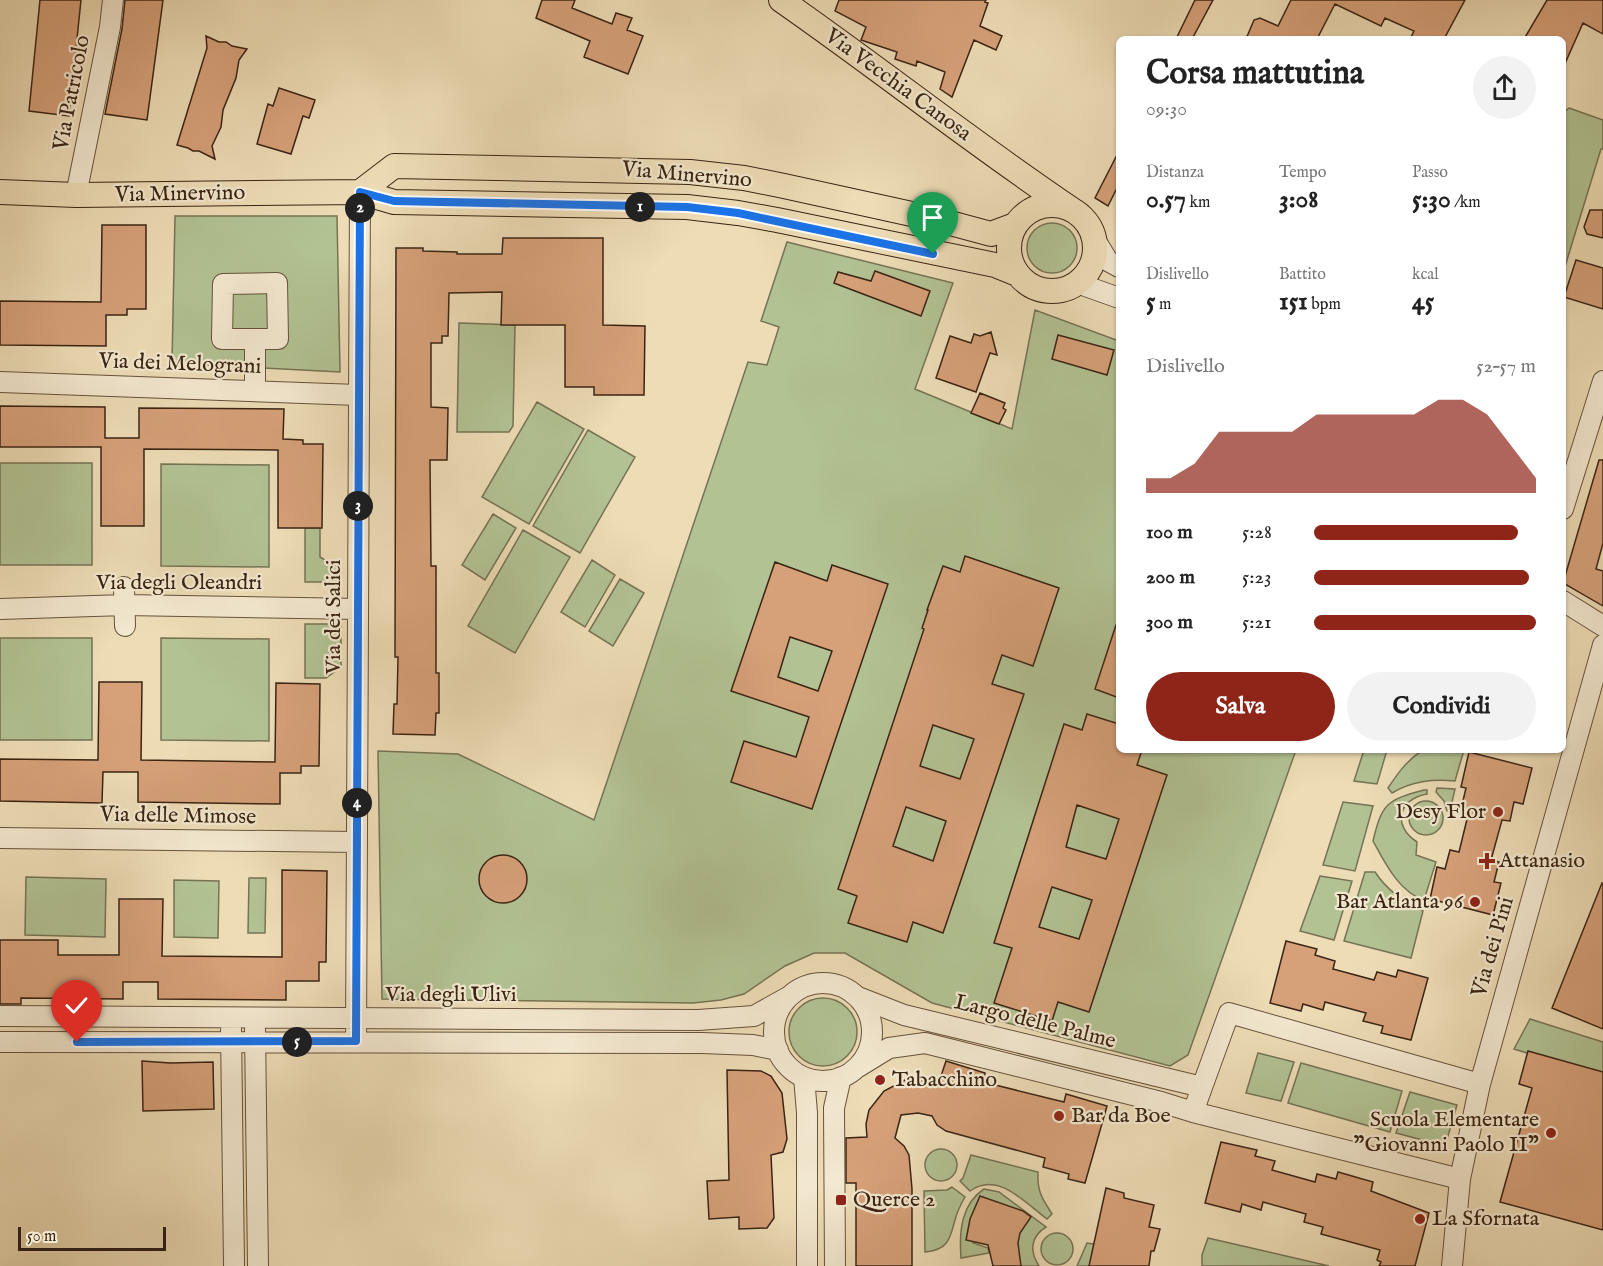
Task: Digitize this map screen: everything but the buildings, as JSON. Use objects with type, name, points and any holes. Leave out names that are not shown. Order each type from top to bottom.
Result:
[{"type":"main road","name":"Via Vecchia Canosa","points":[[781,0],[876,67],[1014,171],[1074,211]]},
{"type":"main road","name":"Via Minervino","points":[[360,192],[394,166],[654,170],[690,172],[764,182],[869,204],[991,234],[1021,219]]},
{"type":"main road","name":"Via Vecchia Canosa","points":[[1014,171],[1026,190],[1021,219]]},
{"type":"main road","name":"Via Minervino","points":[[0,192],[76,195],[360,192],[394,201],[687,207],[738,213],[995,265],[1017,274]]},
{"type":"main road","points":[[1063,206],[1074,211],[1083,218],[1094,238],[1093,263],[1077,283],[1057,291],[1034,288],[1017,274],[1011,263],[1010,238],[1021,219],[1038,207],[1063,206]]},
{"type":"street","name":"Via Patricolo","points":[[76,195],[110,27],[113,0]]},
{"type":"street","name":"Via dei Salici","points":[[356,1041],[360,192]]},
{"type":"street","points":[[1094,238],[1108,261],[1116,265]]},
{"type":"street","points":[[1077,283],[1116,297]]},
{"type":"street","points":[[255,339],[255,391]]},
{"type":"street","points":[[1566,499],[1603,381]]},
{"type":"street","name":"Via dei Melograni","points":[[0,382],[358,395]]},
{"type":"street","points":[[124,596],[125,626]]},
{"type":"street","name":"Via degli Oleandri","points":[[0,609],[124,596],[358,609]]},
{"type":"street","points":[[1566,603],[1603,626]]},
{"type":"street","name":"Via dei Pini","points":[[1452,1266],[1460,1179],[1480,1084],[1603,645]]},
{"type":"street","name":"Via delle Mimose","points":[[0,838],[356,842]]},
{"type":"street","points":[[835,1266],[834,1108],[850,1072],[867,1054],[871,1040],[871,1024],[867,1010],[858,997],[845,988],[831,983],[815,983],[801,988],[788,997],[779,1008],[775,1022],[774,1036],[777,1050],[784,1061],[804,1077],[829,1080],[850,1072],[889,1048],[924,1043],[1460,1179]]},
{"type":"street","name":"Via degli Ulivi","points":[[0,1016],[698,1020],[754,1016],[788,997]]},
{"type":"street","name":"Largo delle Palme","points":[[858,997],[904,1015],[1202,1087]]},
{"type":"street","points":[[1193,1112],[1229,1013],[1480,1084]]},
{"type":"street","points":[[231,1017],[234,1266]]},
{"type":"street","points":[[255,1017],[258,1266]]},
{"type":"street","name":"Via degli Ulivi","points":[[0,1042],[702,1043],[753,1045],[777,1050]]},
{"type":"street","points":[[804,1077],[807,1113],[807,1266]]},
{"type":"green space","points":[[1569,108],[1603,120],[1603,149],[1601,149],[1566,263],[1566,110]]},
{"type":"green space","points":[[175,216],[337,216],[340,372],[172,363]]},
{"type":"green space","points":[[1052,223],[1070,230],[1077,248],[1070,266],[1052,273],[1034,266],[1027,248],[1034,230]]},
{"type":"green space","points":[[787,242],[953,283],[915,389],[1012,429],[1035,310],[1116,340],[1116,753],[1295,753],[1188,1055],[1170,1066],[932,1003],[845,953],[814,953],[785,966],[744,994],[721,1000],[693,1003],[382,999],[378,751],[458,754],[594,820],[748,362],[767,365],[779,327],[761,321]]},
{"type":"green space","points":[[459,323],[515,325],[513,426],[509,432],[457,432]]},
{"type":"green space","points":[[537,402],[584,429],[529,524],[482,497]]},
{"type":"green space","points":[[588,430],[635,457],[580,553],[533,526]]},
{"type":"green space","points":[[0,463],[92,463],[92,565],[0,565]]},
{"type":"green space","points":[[161,464],[269,465],[269,567],[161,566]]},
{"type":"green space","points":[[493,514],[516,528],[485,580],[462,565]]},
{"type":"green space","points":[[305,528],[320,528],[320,557],[340,569],[341,582],[305,582]]},
{"type":"green space","points":[[523,530],[570,557],[515,653],[468,626]]},
{"type":"green space","points":[[592,560],[615,575],[585,627],[561,612]]},
{"type":"green space","points":[[620,579],[644,593],[613,646],[589,631]]},
{"type":"green space","points":[[305,624],[341,624],[341,667],[326,678],[305,678]]},
{"type":"green space","points":[[0,638],[92,638],[92,740],[0,740]]},
{"type":"green space","points":[[161,638],[269,639],[269,741],[161,740]]},
{"type":"green space","points":[[1363,753],[1386,753],[1377,784],[1354,781]]},
{"type":"green space","points":[[1463,753],[1455,781],[1422,782],[1392,793],[1388,788],[1395,777],[1417,754]]},
{"type":"green space","points":[[1437,788],[1455,789],[1450,811],[1447,811],[1444,801],[1436,792]]},
{"type":"green space","points":[[1427,790],[1427,794],[1417,797],[1404,807],[1402,821],[1409,836],[1417,842],[1416,855],[1436,862],[1424,900],[1400,884],[1373,841],[1380,818],[1388,805],[1402,797]]},
{"type":"green space","points":[[1426,801],[1438,806],[1443,818],[1438,830],[1426,835],[1414,830],[1409,818],[1414,806]]},
{"type":"green space","points":[[1343,802],[1373,806],[1355,871],[1323,865]]},
{"type":"green space","points":[[1365,872],[1375,872],[1396,895],[1423,911],[1411,958],[1344,941]]},
{"type":"green space","points":[[1320,876],[1352,881],[1334,940],[1300,931]]},
{"type":"green space","points":[[26,877],[106,879],[105,937],[25,935]]},
{"type":"green space","points":[[249,878],[266,878],[265,933],[248,933]]},
{"type":"green space","points":[[174,880],[219,881],[218,938],[174,937]]},
{"type":"green space","points":[[823,998],[836,1001],[847,1008],[854,1019],[857,1032],[854,1045],[847,1056],[836,1063],[823,1066],[810,1063],[799,1056],[792,1045],[789,1032],[792,1019],[799,1008],[810,1001]]},
{"type":"green space","points":[[1530,1019],[1603,1042],[1603,1077],[1514,1049]]},
{"type":"green space","points":[[1258,1053],[1294,1062],[1281,1101],[1246,1093]]},
{"type":"green space","points":[[1301,1063],[1402,1091],[1390,1132],[1288,1103]]},
{"type":"green space","points":[[1410,1092],[1457,1105],[1445,1146],[1396,1133]]},
{"type":"green space","points":[[941,1149],[952,1154],[957,1165],[952,1176],[941,1181],[930,1176],[925,1165],[930,1154]]},
{"type":"green space","points":[[971,1155],[1038,1172],[1041,1194],[1052,1214],[1047,1219],[1020,1197],[1001,1187],[980,1186],[970,1191],[960,1181]]},
{"type":"green space","points":[[952,1187],[965,1197],[949,1238],[939,1249],[925,1252],[924,1191],[947,1190]]},
{"type":"green space","points":[[984,1189],[999,1192],[1046,1227],[1037,1235],[1033,1244],[1034,1255],[1039,1266],[1022,1266],[972,1233],[973,1243],[988,1248],[989,1253],[961,1258],[963,1219],[970,1202]]},
{"type":"green space","points":[[1057,1233],[1068,1238],[1073,1249],[1068,1260],[1057,1265],[1046,1260],[1041,1249],[1046,1238]]},
{"type":"green space","points":[[1208,1238],[1329,1266],[1202,1266],[1202,1255]]},
{"type":"green space","points":[[1087,1243],[1100,1245],[1094,1266],[1077,1266]]},
{"type":"place","name":"Desy Flor","points":[[1498,812]]},
{"type":"place","name":"Attanasio","points":[[1487,861]]},
{"type":"place","name":"Bar Atlanta 96","points":[[1475,902]]},
{"type":"place","name":"Tabacchino","points":[[880,1080]]},
{"type":"place","name":"Bar da Boe","points":[[1059,1116]]},
{"type":"place","name":"Scuola Elementare \"Giovanni Paolo II\"","points":[[1551,1133]]},
{"type":"place","name":"Querce 2","points":[[841,1200]]},
{"type":"place","name":"La Sfornata","points":[[1420,1219]]},
{"type":"route","points":[[77,1042],[356,1041],[360,192],[394,201],[687,207],[777,220],[933,254]]}]
